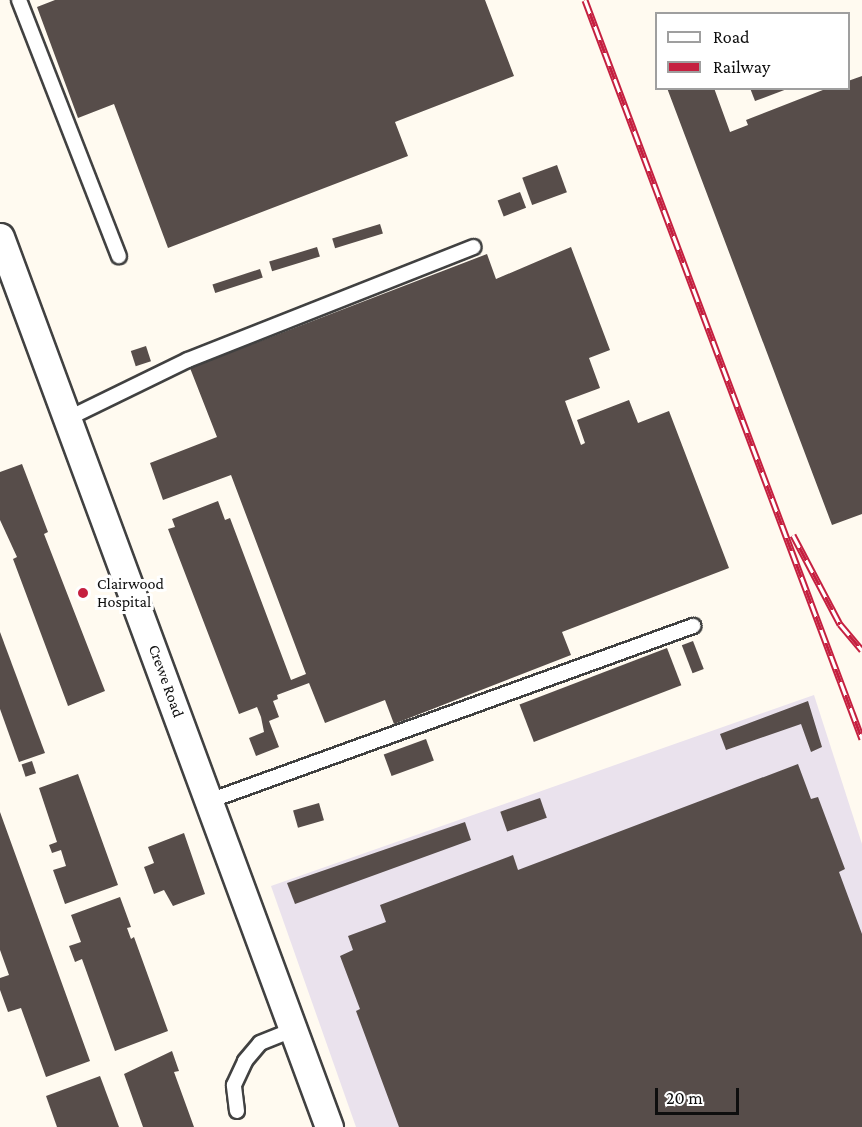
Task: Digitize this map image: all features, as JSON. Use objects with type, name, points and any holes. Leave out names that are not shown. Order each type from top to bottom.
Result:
[{"type":"street","name":"Crewe Road","points":[[0,237],[69,418],[329,1127]]},
{"type":"lane","points":[[19,0],[119,256]]},
{"type":"lane","points":[[69,418],[188,360],[473,248]]},
{"type":"lane","points":[[209,801],[693,626]]},
{"type":"lane","points":[[237,1112],[234,1085],[245,1061],[260,1043],[293,1030]]},
{"type":"shaded area","points":[[814,695],[862,844],[862,1127],[356,1127],[271,886]]},
{"type":"building","points":[[55,0],[485,0],[514,76],[395,122],[408,156],[168,248],[114,104],[78,118],[37,7]]},
{"type":"building","points":[[862,76],[862,514],[832,525],[668,90],[715,90],[730,132],[748,125],[746,120],[823,90],[850,90],[850,80]]},
{"type":"building","points":[[751,90],[784,90],[755,101]]},
{"type":"building","points":[[557,165],[567,192],[532,205],[522,178]]},
{"type":"building","points":[[520,192],[526,208],[504,216],[498,201]]},
{"type":"building","points":[[380,224],[383,234],[335,248],[332,239]]},
{"type":"building","points":[[317,247],[320,257],[272,271],[269,262]]},
{"type":"building","points":[[571,247],[610,350],[589,358],[600,388],[565,401],[581,445],[585,443],[577,420],[629,400],[638,423],[669,411],[729,568],[562,632],[571,655],[394,724],[385,700],[325,723],[309,683],[277,695],[278,699],[273,701],[279,717],[269,721],[279,747],[256,756],[249,738],[264,732],[261,717],[257,707],[239,714],[168,529],[175,527],[172,519],[218,501],[225,520],[230,518],[291,680],[306,674],[231,475],[163,500],[150,463],[217,437],[190,368],[487,254],[496,279]]},
{"type":"building","points":[[260,269],[263,278],[215,293],[212,284]]},
{"type":"building","points":[[146,346],[151,361],[136,366],[131,351]]},
{"type":"building","points":[[22,464],[48,532],[44,534],[105,691],[68,706],[13,559],[17,557],[0,520],[0,472]]},
{"type":"building","points":[[0,632],[45,753],[19,762],[0,709]]},
{"type":"building","points":[[693,641],[704,669],[693,673],[682,645]]},
{"type":"building","points":[[667,648],[681,685],[534,742],[519,705]]},
{"type":"building","points":[[808,701],[822,747],[811,752],[801,724],[726,750],[720,734]]},
{"type":"building","points":[[426,739],[434,761],[392,776],[384,754]]},
{"type":"building","points":[[32,761],[36,773],[26,777],[22,764]]},
{"type":"building","points":[[798,764],[811,799],[818,797],[845,869],[839,872],[862,934],[862,1127],[399,1127],[356,1011],[360,1009],[340,956],[353,950],[348,936],[386,922],[380,905],[513,855],[518,870]]},
{"type":"building","points":[[78,774],[118,885],[65,904],[53,870],[66,866],[61,850],[52,853],[49,845],[57,842],[39,788]]},
{"type":"building","points":[[540,798],[547,818],[507,832],[500,812]]},
{"type":"building","points":[[319,803],[324,820],[298,828],[293,810]]},
{"type":"building","points":[[0,812],[90,1061],[46,1077],[21,1008],[8,1012],[0,990],[0,978],[9,975],[0,950]]},
{"type":"building","points":[[465,822],[471,840],[295,904],[287,883]]},
{"type":"building","points":[[184,833],[205,894],[173,906],[164,890],[154,894],[144,867],[154,863],[148,847]]},
{"type":"building","points":[[120,897],[131,927],[127,928],[131,939],[134,937],[168,1031],[115,1051],[82,959],[75,962],[69,946],[81,942],[71,915]]},
{"type":"building","points":[[172,1051],[179,1071],[174,1072],[194,1127],[143,1127],[124,1074]]},
{"type":"building","points":[[100,1076],[119,1127],[57,1127],[46,1096]]},
{"type":"railway","points":[[585,0],[862,739]]},
{"type":"railway","points":[[793,535],[840,624],[862,650]]},
{"type":"place","name":"Clairwood Hospital","points":[[83,593]]}]
